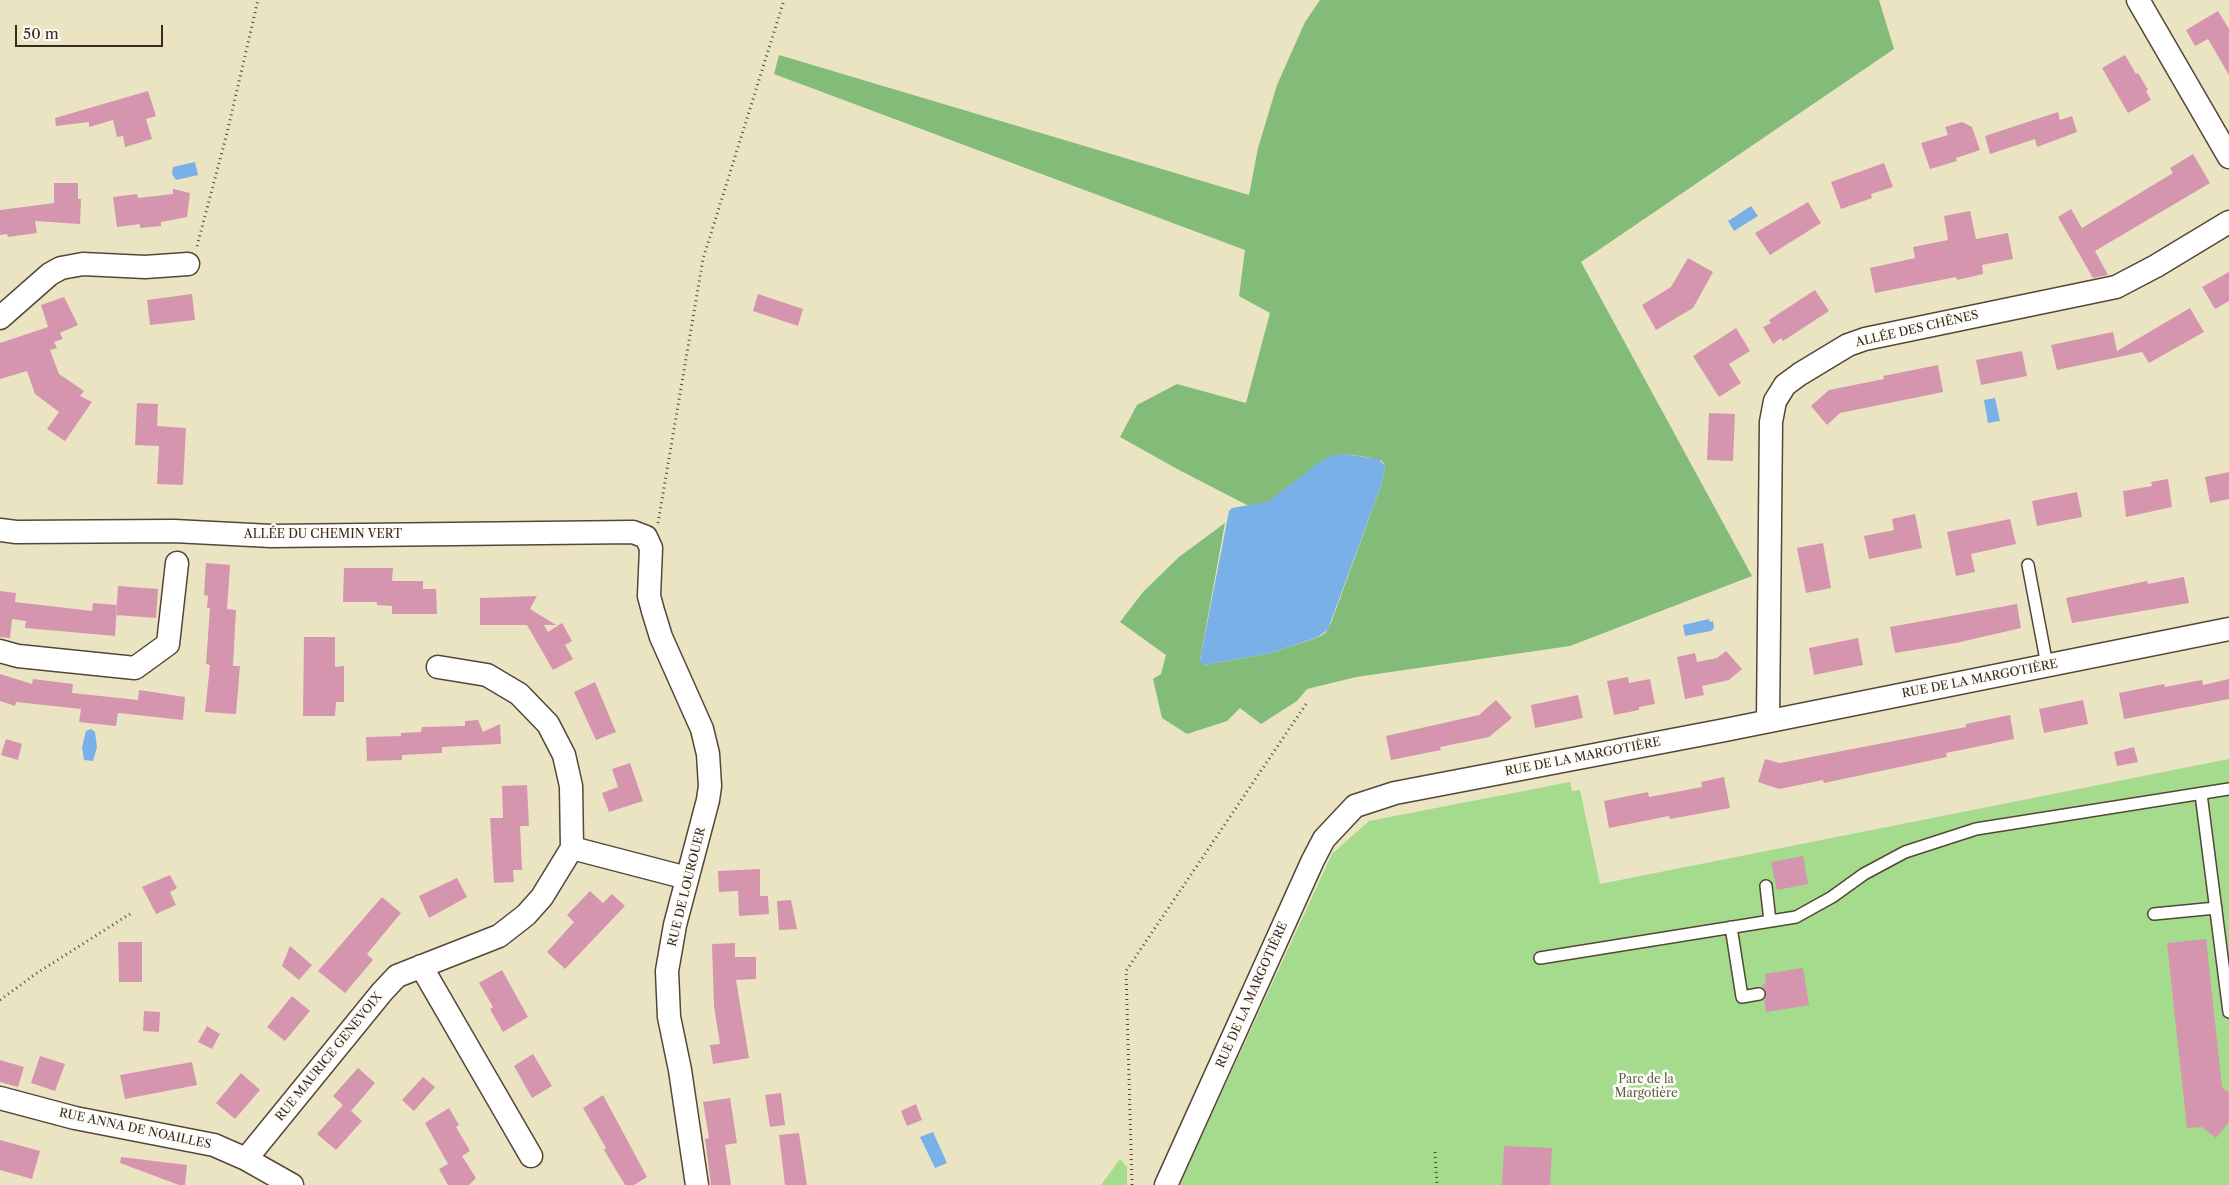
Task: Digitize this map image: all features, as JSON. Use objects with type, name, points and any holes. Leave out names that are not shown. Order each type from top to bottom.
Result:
[{"type":"street","points":[[2138,0],[2229,157]]},
{"type":"street","name":"ALLÉE DES CHÊNES","points":[[1768,720],[1771,422],[1776,401],[1785,385],[1848,345],[1865,338],[2116,287],[2156,266],[2229,222]]},
{"type":"street","points":[[0,318],[50,274],[61,268],[83,264],[145,267],[188,264]]},
{"type":"street","name":"ALLÉE DU CHEMIN VERT","points":[[0,530],[174,531],[271,536],[633,532],[647,538]]},
{"type":"street","name":"RUE DE LOUROUER","points":[[647,538],[651,548],[652,565],[649,596],[662,637],[702,730],[708,754],[710,786],[698,846],[687,878],[675,925],[667,972],[669,1017],[680,1070],[697,1185]]},
{"type":"street","points":[[0,650],[18,656],[135,668],[168,644],[177,562]]},
{"type":"street","name":"RUE DE LA MARGOTIÈRE","points":[[1166,1185],[1313,860],[1324,839],[1355,806],[1395,793],[2229,628]]},
{"type":"street","points":[[438,667],[487,675],[519,694],[548,724],[564,756],[571,786],[572,848],[687,878]]},
{"type":"street","name":"RUE MAURICE GENEVOIX","points":[[246,1159],[397,976],[499,936],[526,915],[542,898],[572,848]]},
{"type":"street","points":[[421,966],[531,1156]]},
{"type":"street","name":"RUE ANNA DE NOAILLES","points":[[0,1098],[76,1118],[214,1145],[246,1159],[292,1185]]},
{"type":"lane","points":[[2028,565],[2047,665]]},
{"type":"lane","points":[[1540,958],[1796,917],[1832,897],[1864,874],[1905,852],[1976,829],[2229,789]]},
{"type":"lane","points":[[2201,794],[2229,1012]]},
{"type":"lane","points":[[1766,886],[1770,921]]},
{"type":"lane","points":[[2154,914],[2216,908]]},
{"type":"lane","points":[[1731,927],[1742,997],[1759,994]]},
{"type":"path","points":[[188,264],[196,249],[227,133],[258,0]]},
{"type":"path","points":[[647,538],[656,533],[662,507],[679,395],[707,244],[784,0]]},
{"type":"path","points":[[1132,1185],[1126,971],[1306,704]]},
{"type":"path","points":[[0,1000],[37,973],[132,912]]},
{"type":"path","points":[[1435,1152],[1437,1185]]},
{"type":"green space","points":[[1320,0],[1879,0],[1894,49],[1581,262],[1752,576],[1570,646],[1356,677],[1307,689],[1297,701],[1261,724],[1240,708],[1227,721],[1187,734],[1162,718],[1153,679],[1161,674],[1166,655],[1120,622],[1143,592],[1179,557],[1225,523],[1200,660],[1205,665],[1271,653],[1319,637],[1325,633],[1331,623],[1382,483],[1385,465],[1382,461],[1344,454],[1324,459],[1274,499],[1262,504],[1249,506],[1120,437],[1137,405],[1177,384],[1246,403],[1270,313],[1239,296],[1245,250],[774,74],[779,55],[1249,195],[1258,148],[1277,85],[1305,22]]},
{"type":"green space","name":"Parc de la Margotière","points":[[2229,759],[2229,1185],[1179,1185],[1332,854],[1369,821],[1570,782],[1572,791],[1580,790],[1600,884]]},
{"type":"green space","points":[[1120,1159],[1127,1167],[1127,1185],[1101,1185]]},
{"type":"water","points":[[195,162],[198,175],[176,180],[172,174],[173,167]]},
{"type":"water","points":[[1751,206],[1758,216],[1734,231],[1728,221]]},
{"type":"water","points":[[1995,398],[2000,421],[1988,423],[1984,400]]},
{"type":"water","points":[[1344,454],[1378,459],[1385,465],[1382,483],[1328,629],[1318,637],[1271,653],[1205,665],[1202,663],[1200,660],[1229,511],[1232,508],[1267,502],[1324,459]]},
{"type":"water","points":[[1709,619],[1710,622],[1713,621],[1714,628],[1711,631],[1685,636],[1683,625]]},
{"type":"water","points":[[91,729],[95,732],[97,747],[93,761],[84,760],[82,747],[86,731]]},
{"type":"water","points":[[933,1132],[947,1163],[935,1168],[920,1137]]},
{"type":"building","points":[[2218,11],[2229,29],[2229,75],[2208,39],[2195,46],[2186,30]]},
{"type":"building","points":[[2125,55],[2148,90],[2146,91],[2151,100],[2128,113],[2102,68]]},
{"type":"building","points":[[148,91],[156,116],[146,119],[152,139],[125,147],[123,136],[117,137],[113,120],[89,127],[89,122],[56,126],[55,118]]},
{"type":"building","points":[[2058,112],[2060,120],[2072,116],[2077,132],[2037,147],[2035,139],[1990,154],[1985,136]]},
{"type":"building","points":[[1962,122],[1972,127],[1980,150],[1956,158],[1957,161],[1930,169],[1921,143],[1948,135],[1945,127]]},
{"type":"building","points":[[2193,154],[2210,183],[2095,251],[2108,275],[2093,278],[2058,217],[2071,209],[2082,228],[2173,173],[2170,168]]},
{"type":"building","points":[[1884,163],[1893,187],[1871,194],[1872,198],[1841,209],[1831,182]]},
{"type":"building","points":[[54,183],[78,183],[78,199],[81,199],[80,224],[35,221],[37,233],[8,237],[7,234],[0,235],[0,210],[54,203]]},
{"type":"building","points":[[173,189],[190,193],[187,217],[161,222],[161,226],[140,228],[140,224],[117,227],[113,197],[137,194],[138,198],[173,194]]},
{"type":"building","points":[[1808,202],[1821,223],[1770,255],[1755,233]]},
{"type":"building","points":[[1970,211],[1976,239],[2008,233],[2013,259],[1982,265],[1983,274],[1957,280],[1956,277],[1875,293],[1870,268],[1915,258],[1913,247],[1948,240],[1944,216]]},
{"type":"building","points":[[1688,258],[1713,272],[1693,308],[1656,330],[1642,305],[1671,287]]},
{"type":"building","points":[[2229,272],[2229,301],[2215,309],[2202,287]]},
{"type":"building","points":[[1815,290],[1829,311],[1783,341],[1781,338],[1773,344],[1763,327],[1771,323],[1769,320]]},
{"type":"building","points":[[192,294],[195,320],[150,325],[147,300]]},
{"type":"building","points":[[758,294],[803,309],[798,326],[753,311]]},
{"type":"building","points":[[64,297],[78,325],[60,333],[63,339],[54,342],[57,348],[50,350],[59,374],[84,391],[80,396],[92,402],[65,441],[47,429],[59,412],[35,394],[27,371],[0,379],[0,343],[48,327],[41,305]]},
{"type":"building","points":[[2190,308],[2204,332],[2149,363],[2142,352],[2057,370],[2051,345],[2113,332],[2117,351]]},
{"type":"building","points":[[1736,328],[1750,351],[1729,364],[1741,383],[1719,397],[1693,356]]},
{"type":"building","points":[[2022,351],[2027,376],[1981,385],[1976,360]]},
{"type":"building","points":[[1938,365],[1943,392],[1840,413],[1827,425],[1811,406],[1829,390],[1884,379],[1883,376]]},
{"type":"building","points":[[137,403],[158,404],[157,426],[186,428],[183,485],[157,484],[159,446],[135,445]]},
{"type":"building","points":[[1709,413],[1735,414],[1733,461],[1707,460]]},
{"type":"building","points":[[2229,472],[2229,499],[2210,503],[2205,477]]},
{"type":"building","points":[[2168,479],[2172,507],[2126,517],[2123,491],[2152,486],[2151,482]]},
{"type":"building","points":[[2077,492],[2082,517],[2037,526],[2032,501]]},
{"type":"building","points":[[1915,514],[1922,548],[1869,559],[1864,536],[1894,530],[1892,519]]},
{"type":"building","points":[[2010,519],[2016,544],[1971,554],[1975,572],[1956,576],[1947,532]]},
{"type":"building","points":[[1823,543],[1831,588],[1806,593],[1797,548]]},
{"type":"building","points":[[206,563],[230,565],[227,609],[236,610],[233,666],[240,666],[236,714],[205,712],[210,665],[206,664],[210,608],[207,608],[208,596],[204,595]]},
{"type":"building","points":[[344,568],[393,568],[392,581],[423,581],[423,589],[436,589],[437,614],[392,614],[392,606],[377,605],[377,602],[343,602]]},
{"type":"building","points":[[2184,577],[2189,603],[2072,623],[2066,598],[2147,581],[2148,584]]},
{"type":"building","points":[[118,586],[158,589],[156,618],[116,615]]},
{"type":"building","points":[[0,591],[16,593],[15,602],[92,611],[93,603],[117,605],[115,636],[25,628],[26,621],[12,619],[10,638],[0,637]]},
{"type":"building","points":[[537,596],[530,609],[556,625],[544,625],[548,632],[562,623],[572,641],[565,645],[573,659],[553,670],[527,625],[480,625],[480,598]]},
{"type":"building","points":[[2017,604],[2021,628],[1956,643],[1895,653],[1890,627]]},
{"type":"building","points":[[304,637],[335,637],[335,667],[344,666],[344,702],[336,702],[335,716],[303,716]]},
{"type":"building","points":[[1858,638],[1863,665],[1814,675],[1809,648]]},
{"type":"building","points":[[1726,651],[1742,669],[1729,680],[1702,686],[1704,695],[1685,699],[1677,657],[1695,653],[1697,662],[1717,658]]},
{"type":"building","points":[[0,674],[32,684],[33,679],[73,684],[72,693],[138,700],[139,690],[185,697],[183,720],[118,713],[116,726],[79,722],[81,709],[16,702],[15,706],[0,701]]},
{"type":"building","points":[[1628,677],[1629,683],[1650,679],[1655,704],[1639,707],[1639,710],[1614,715],[1607,681]]},
{"type":"building","points":[[2229,679],[2229,699],[2124,719],[2119,693],[2164,684],[2165,687],[2202,680],[2203,685]]},
{"type":"building","points":[[595,682],[616,732],[596,740],[574,692]]},
{"type":"building","points":[[1578,695],[1583,718],[1535,728],[1531,705]]},
{"type":"building","points":[[1496,700],[1512,718],[1489,737],[1440,747],[1441,750],[1391,760],[1386,736],[1479,715]]},
{"type":"building","points":[[2083,700],[2088,724],[2044,733],[2039,709]]},
{"type":"building","points":[[2010,715],[2014,739],[1946,753],[1947,757],[1824,783],[1823,780],[1779,789],[1758,782],[1765,759],[1780,763],[1966,727],[1966,724]]},
{"type":"building","points":[[478,720],[483,732],[500,724],[501,744],[442,747],[442,753],[402,755],[402,760],[367,761],[366,737],[401,736],[401,733],[421,732],[422,727],[465,726],[465,721]]},
{"type":"building","points":[[6,739],[22,744],[18,760],[1,755]]},
{"type":"building","points":[[2134,747],[2138,762],[2117,766],[2114,752]]},
{"type":"building","points":[[630,763],[643,801],[609,812],[602,793],[618,787],[612,769]]},
{"type":"building","points":[[1724,777],[1730,808],[1670,819],[1669,816],[1609,828],[1604,801],[1648,792],[1649,797],[1702,787],[1701,782]]},
{"type":"building","points":[[527,785],[529,826],[520,826],[522,870],[513,870],[514,882],[494,883],[490,818],[503,818],[502,786]]},
{"type":"building","points":[[1803,856],[1808,884],[1777,890],[1771,862]]},
{"type":"building","points":[[760,869],[760,896],[768,896],[769,914],[739,916],[738,891],[719,892],[718,871]]},
{"type":"building","points":[[170,875],[177,888],[170,892],[176,905],[156,914],[142,887]]},
{"type":"building","points":[[457,878],[467,897],[429,918],[419,896]]},
{"type":"building","points":[[590,891],[603,903],[612,894],[625,906],[565,969],[547,952],[574,922],[567,915]]},
{"type":"building","points":[[382,897],[401,913],[367,954],[373,960],[345,993],[318,971]]},
{"type":"building","points":[[791,900],[797,929],[779,930],[777,901]]},
{"type":"building","points":[[2206,939],[2222,1087],[2229,1093],[2229,1122],[2216,1138],[2202,1127],[2187,1128],[2167,943]]},
{"type":"building","points":[[118,942],[142,942],[142,982],[119,982]]},
{"type":"building","points":[[735,943],[735,957],[756,957],[756,979],[736,980],[749,1058],[713,1064],[710,1045],[720,1044],[714,1006],[712,944]]},
{"type":"building","points":[[290,946],[312,965],[299,980],[282,966]]},
{"type":"building","points":[[1803,968],[1809,1005],[1766,1012],[1764,999],[1766,993],[1762,985],[1766,984],[1765,974]]},
{"type":"building","points":[[502,970],[528,1017],[503,1032],[490,1009],[493,1007],[479,983]]},
{"type":"building","points":[[292,996],[310,1011],[285,1041],[267,1027]]},
{"type":"building","points":[[144,1011],[160,1012],[159,1032],[143,1031]]},
{"type":"building","points":[[207,1026],[220,1034],[212,1049],[198,1042]]},
{"type":"building","points":[[533,1054],[552,1086],[532,1098],[514,1066]]},
{"type":"building","points":[[40,1056],[65,1064],[55,1091],[31,1083]]},
{"type":"building","points":[[0,1060],[24,1067],[18,1087],[0,1082]]},
{"type":"building","points":[[192,1062],[197,1085],[125,1099],[120,1075]]},
{"type":"building","points":[[358,1068],[375,1083],[351,1111],[362,1121],[336,1150],[317,1134],[343,1105],[333,1096]]},
{"type":"building","points":[[241,1073],[260,1090],[235,1119],[216,1103]]},
{"type":"building","points":[[423,1077],[435,1087],[414,1111],[402,1100]]},
{"type":"building","points":[[781,1093],[785,1125],[770,1127],[765,1095]]},
{"type":"building","points":[[603,1095],[647,1177],[634,1185],[625,1185],[604,1150],[606,1148],[583,1108]]},
{"type":"building","points":[[730,1098],[737,1143],[725,1145],[731,1185],[711,1185],[705,1139],[709,1138],[703,1102]]},
{"type":"building","points":[[916,1104],[922,1120],[907,1126],[901,1111]]},
{"type":"building","points":[[449,1108],[459,1125],[456,1127],[470,1151],[462,1156],[476,1178],[469,1185],[448,1185],[439,1169],[448,1164],[425,1123]]},
{"type":"building","points":[[799,1133],[807,1185],[785,1185],[779,1135]]},
{"type":"building","points":[[0,1140],[40,1151],[32,1179],[0,1170]]},
{"type":"building","points":[[1504,1146],[1552,1148],[1550,1185],[1502,1185]]},
{"type":"building","points":[[121,1157],[187,1165],[185,1185],[179,1185],[120,1163]]}]
